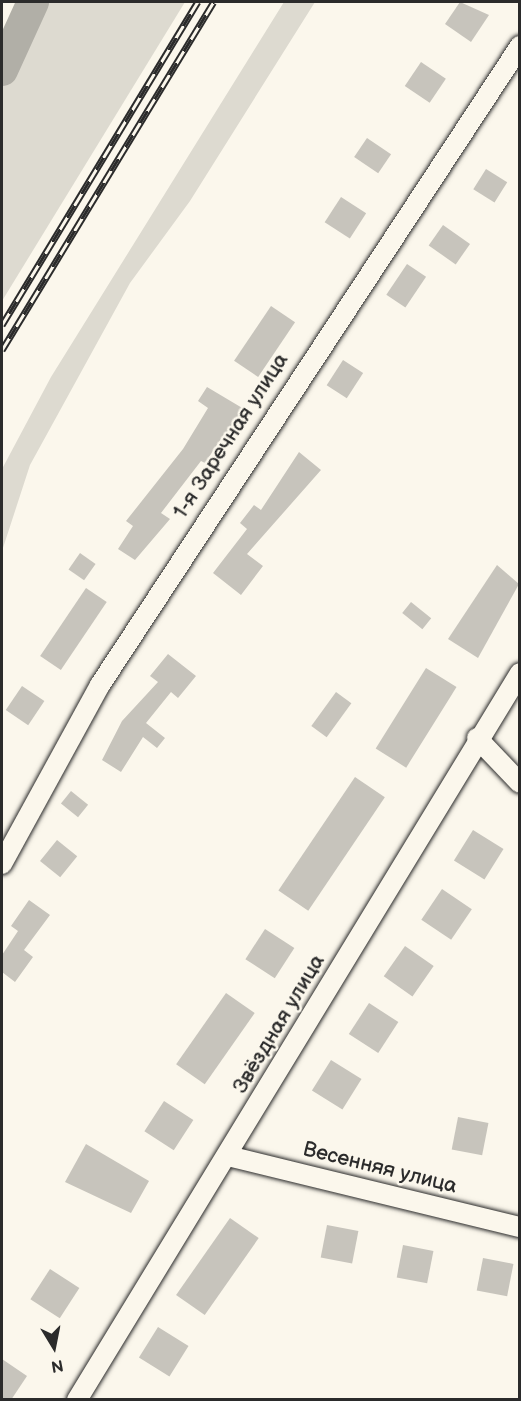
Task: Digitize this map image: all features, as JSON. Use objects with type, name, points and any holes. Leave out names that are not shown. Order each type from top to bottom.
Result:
[{"type":"street","name":"1-я Заречная улица","points":[[2,864],[100,685],[519,46]]},
{"type":"street","name":"Звёздная улица","points":[[77,1400],[228,1156],[477,738],[519,673]]},
{"type":"street","points":[[477,738],[519,783]]},
{"type":"street","name":"Весенняя улица","points":[[228,1156],[519,1227]]},
{"type":"shaded area","points":[[40,2],[185,2],[2,301],[2,80]]},
{"type":"shaded area","points":[[284,2],[315,2],[190,201],[130,283],[30,465],[2,551],[2,469],[51,377]]},
{"type":"building","points":[[460,2],[489,15],[471,42],[445,24]]},
{"type":"building","points":[[421,62],[446,79],[430,103],[405,86]]},
{"type":"building","points":[[367,138],[391,154],[378,173],[354,157]]},
{"type":"building","points":[[486,169],[507,182],[494,203],[473,189]]},
{"type":"building","points":[[341,197],[366,213],[350,238],[325,222]]},
{"type":"building","points":[[443,225],[470,244],[456,264],[429,245]]},
{"type":"building","points":[[407,264],[426,277],[405,308],[386,295]]},
{"type":"building","points":[[271,306],[295,322],[258,377],[234,361]]},
{"type":"building","points":[[343,360],[363,373],[347,398],[327,385]]},
{"type":"building","points":[[207,387],[249,412],[232,438],[225,433],[205,463],[201,461],[161,513],[170,519],[135,560],[118,549],[133,526],[126,521],[183,449],[208,408],[198,401]]},
{"type":"building","points":[[299,452],[321,470],[247,554],[263,566],[241,595],[213,573],[247,529],[240,523],[254,505],[261,510]]},
{"type":"building","points":[[80,553],[96,564],[84,580],[69,569]]},
{"type":"building","points":[[497,565],[519,584],[478,658],[448,639]]},
{"type":"building","points":[[86,588],[107,602],[61,670],[40,656]]},
{"type":"building","points":[[411,602],[431,618],[422,629],[402,613]]},
{"type":"building","points":[[168,654],[196,676],[178,698],[171,692],[146,723],[165,738],[157,748],[143,737],[121,772],[102,760],[122,721],[158,682],[150,676]]},
{"type":"building","points":[[426,668],[457,687],[406,768],[376,749]]},
{"type":"building","points":[[22,686],[44,701],[28,725],[6,710]]},
{"type":"building","points":[[336,692],[351,703],[327,737],[311,726]]},
{"type":"building","points":[[355,777],[385,797],[308,911],[278,891]]},
{"type":"building","points":[[71,791],[88,805],[78,817],[61,803]]},
{"type":"building","points":[[473,830],[504,849],[484,880],[454,861]]},
{"type":"building","points":[[57,840],[77,856],[60,877],[40,861]]},
{"type":"building","points":[[442,889],[472,909],[451,940],[421,920]]},
{"type":"building","points":[[29,900],[50,915],[24,950],[33,957],[15,982],[2,972],[2,955],[18,931],[11,926]]},
{"type":"building","points":[[265,929],[294,948],[275,978],[245,959]]},
{"type":"building","points":[[405,946],[434,966],[412,996],[384,976]]},
{"type":"building","points":[[226,993],[255,1013],[205,1084],[176,1064]]},
{"type":"building","points":[[369,1003],[398,1022],[378,1053],[349,1034]]},
{"type":"building","points":[[331,1060],[362,1079],[342,1110],[312,1091]]},
{"type":"building","points":[[164,1101],[193,1120],[174,1150],[144,1131]]},
{"type":"building","points":[[458,1117],[488,1123],[482,1155],[452,1149]]},
{"type":"building","points":[[86,1144],[149,1181],[131,1213],[65,1182]]},
{"type":"building","points":[[230,1218],[259,1238],[205,1315],[176,1295]]},
{"type":"building","points":[[327,1225],[358,1231],[352,1263],[321,1257]]},
{"type":"building","points":[[403,1245],[433,1251],[427,1283],[397,1277]]},
{"type":"building","points":[[483,1258],[513,1264],[507,1296],[477,1290]]},
{"type":"building","points":[[50,1269],[79,1288],[60,1318],[30,1299]]},
{"type":"building","points":[[158,1327],[189,1346],[169,1377],[139,1358]]},
{"type":"building","points":[[2,1359],[27,1376],[11,1400],[2,1400]]},
{"type":"waterway","points":[[2,70],[33,2]]},
{"type":"railway","points":[[2,325],[198,2]]},
{"type":"railway","points":[[2,350],[214,2]]}]
